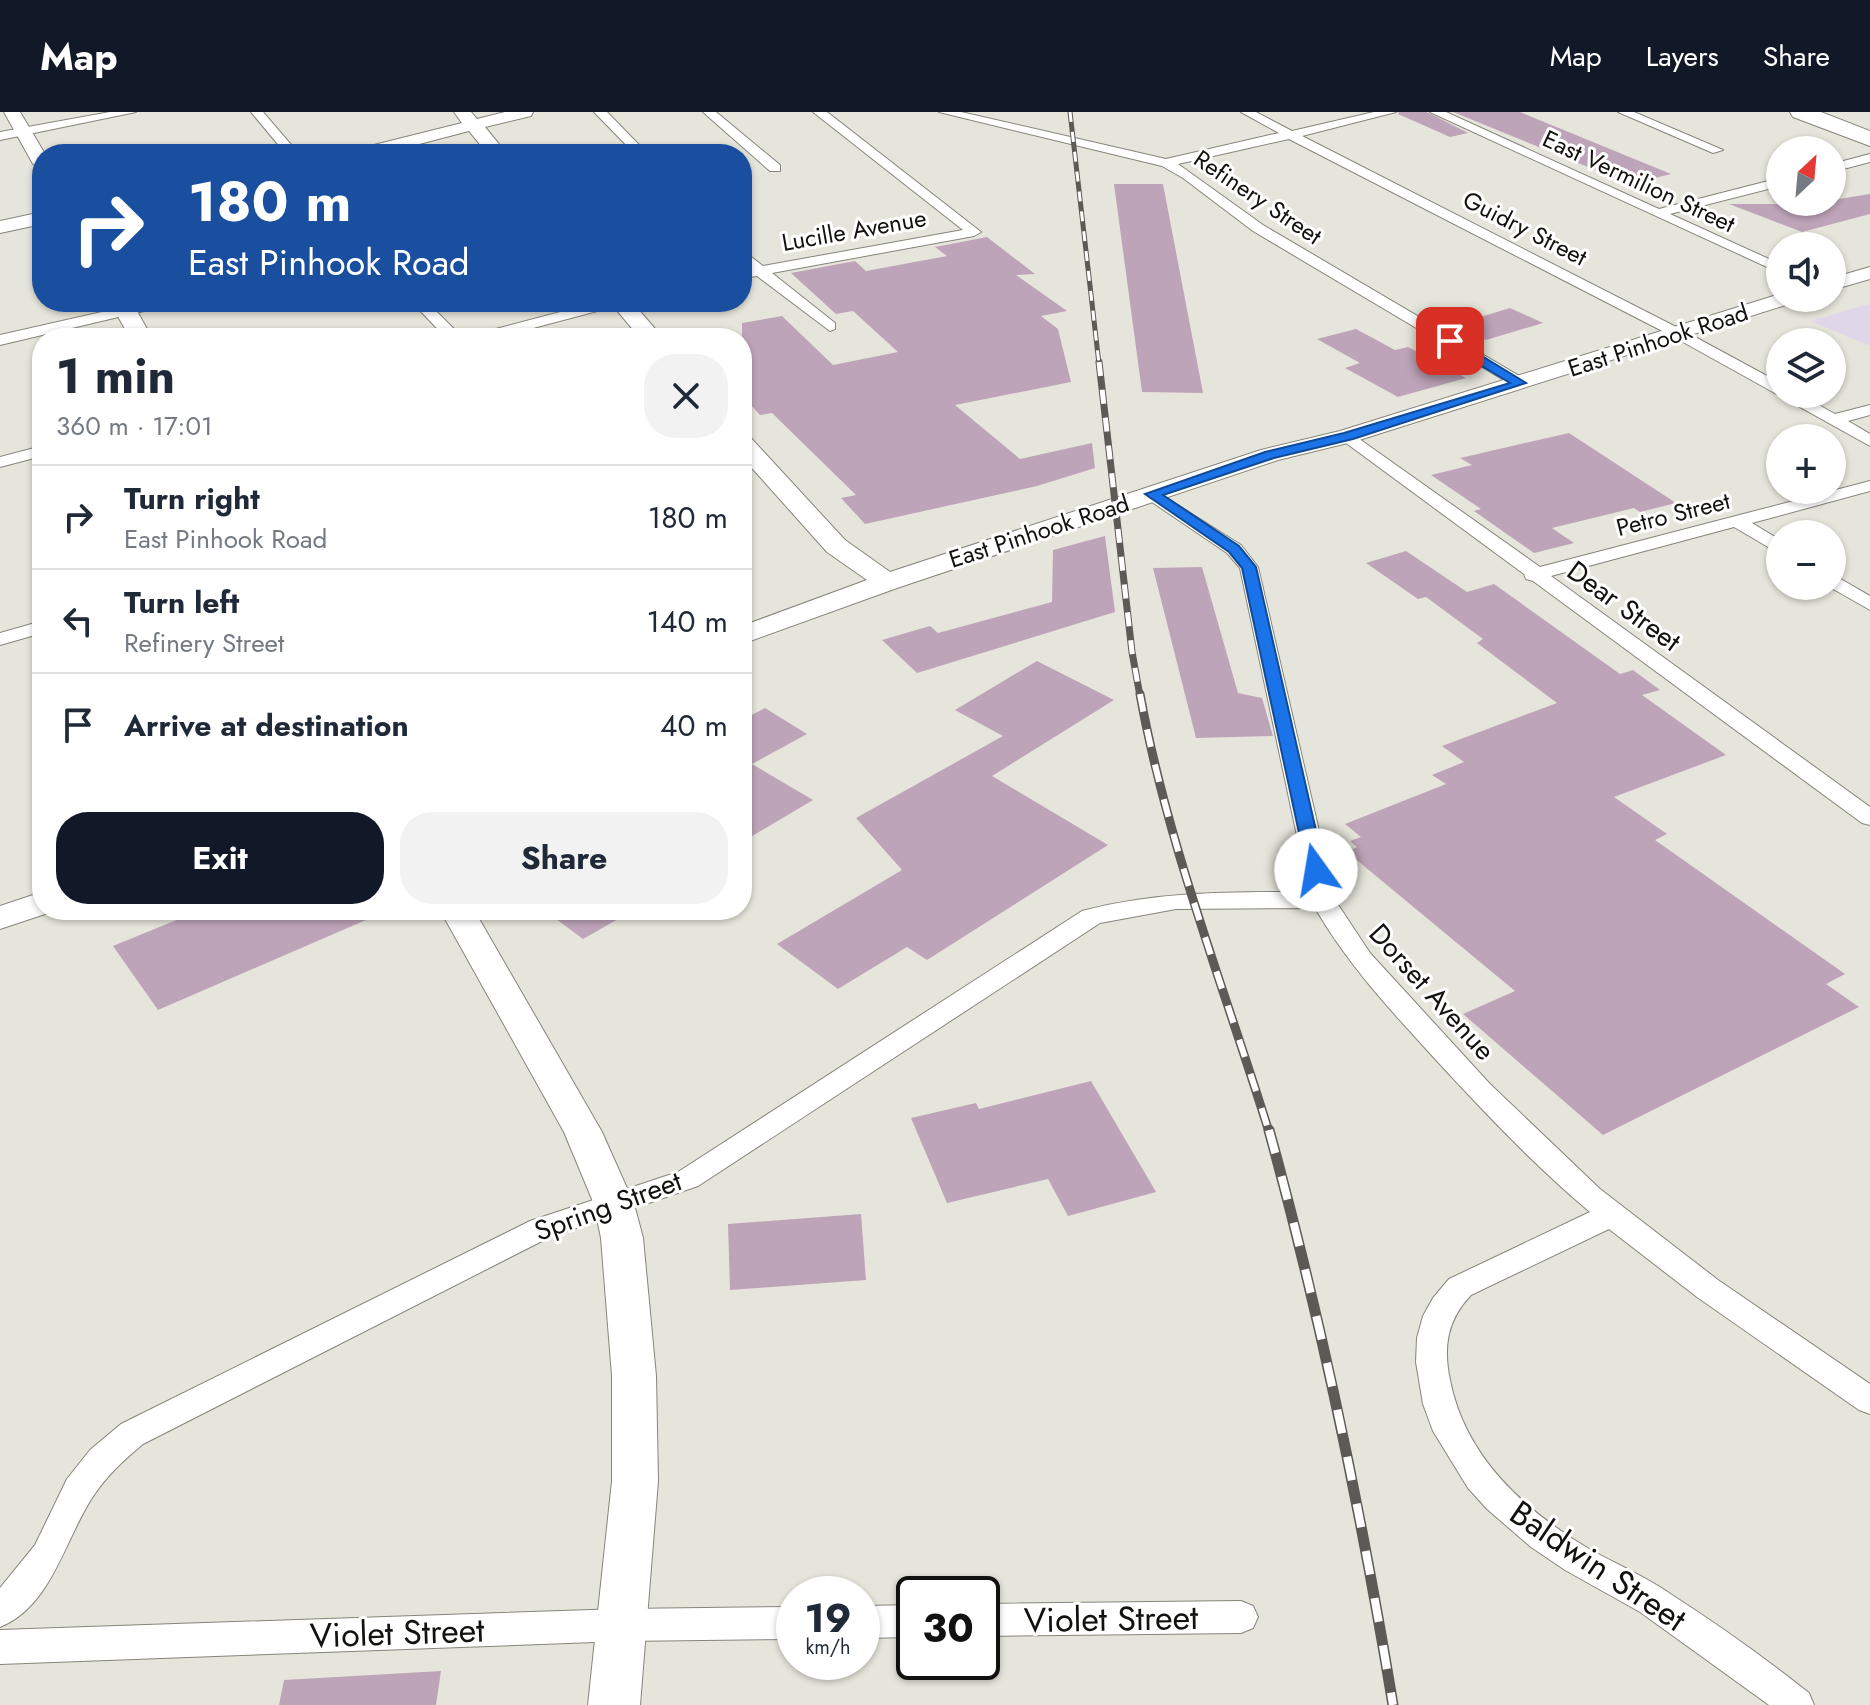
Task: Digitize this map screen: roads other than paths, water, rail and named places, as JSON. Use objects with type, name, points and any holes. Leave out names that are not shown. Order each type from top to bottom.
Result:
[{"type":"highway","points":[[1801,112],[1870,139]]},
{"type":"street","points":[[12,112],[32,147]]},
{"type":"street","points":[[0,136],[130,112]]},
{"type":"street","points":[[257,112],[284,144]]},
{"type":"street","points":[[391,144],[468,119],[525,112]]},
{"type":"street","points":[[600,112],[632,144]]},
{"type":"street","points":[[709,112],[747,144]]},
{"type":"street","name":"Lucille Avenue","points":[[752,272],[974,232],[819,112]]},
{"type":"street","name":"Refinery Street","points":[[945,112],[1166,163],[1258,228],[1520,383]]},
{"type":"street","points":[[1021,129],[1028,121],[1026,112]]},
{"type":"street","name":"Guidry Street","points":[[1247,112],[1679,334],[1766,382]]},
{"type":"street","points":[[1166,163],[1390,112]]},
{"type":"street","name":"East Vermilion Street","points":[[1436,112],[1766,263]]},
{"type":"street","points":[[1624,112],[1717,150]]},
{"type":"street","points":[[468,119],[489,144]]},
{"type":"street","points":[[752,148],[775,168]]},
{"type":"street","points":[[1846,164],[1870,158]]},
{"type":"street","points":[[1657,213],[1766,186]]},
{"type":"street","points":[[0,227],[32,220]]},
{"type":"street","points":[[752,263],[830,326]]},
{"type":"street","points":[[1846,280],[1870,273]]},
{"type":"street","name":"East Pinhook Road","points":[[752,632],[887,582],[1270,455],[1348,436],[1766,305]]},
{"type":"street","points":[[44,328],[102,312]]},
{"type":"street","points":[[428,312],[442,328]]},
{"type":"street","points":[[517,328],[579,312]]},
{"type":"street","points":[[627,312],[643,328]]},
{"type":"street","points":[[0,340],[32,331]]},
{"type":"street","points":[[1812,408],[1870,441]]},
{"type":"street","points":[[1834,420],[1870,410]]},
{"type":"street","name":"Dear Street","points":[[1348,436],[1533,575],[1870,818]]},
{"type":"street","points":[[752,453],[836,546],[887,582]]},
{"type":"street","points":[[0,462],[32,454]]},
{"type":"street","name":"Petro Street","points":[[1533,575],[1870,486]]},
{"type":"street","name":"Dorset Avenue","points":[[1152,494],[1234,549],[1249,567],[1323,900],[1342,936],[1372,975],[1496,1108],[1611,1215],[1763,1329],[1870,1401]]},
{"type":"street","points":[[1738,522],[1766,539]]},
{"type":"street","points":[[1846,589],[1870,604]]},
{"type":"street","points":[[0,639],[32,630]]},
{"type":"street","name":"Spring Street","points":[[0,1611],[47,1556],[79,1489],[101,1460],[132,1434],[540,1229],[688,1179],[1065,930],[1120,907],[1152,903],[1323,900]]},
{"type":"street","points":[[0,918],[32,907]]},
{"type":"street","points":[[463,920],[583,1132],[614,1204],[622,1238],[634,1376],[635,1481],[614,1705]]},
{"type":"street","name":"Baldwin Street","points":[[1611,1215],[1460,1287],[1446,1300],[1436,1317],[1430,1349],[1436,1402],[1451,1440],[1478,1479],[1519,1518],[1569,1554],[1651,1600],[1796,1705]]},
{"type":"street","name":"Violet Street","points":[[1000,1620],[1241,1617]]},
{"type":"street","name":"Violet Street","points":[[0,1647],[622,1625],[776,1623]]},
{"type":"railway","points":[[1070,112],[1099,364]]},
{"type":"railway","points":[[1099,362],[1132,652],[1140,696]]},
{"type":"railway","points":[[1140,694],[1151,750],[1181,860],[1269,1132]]},
{"type":"railway","points":[[1269,1130],[1306,1272],[1338,1416],[1393,1705]]}]
